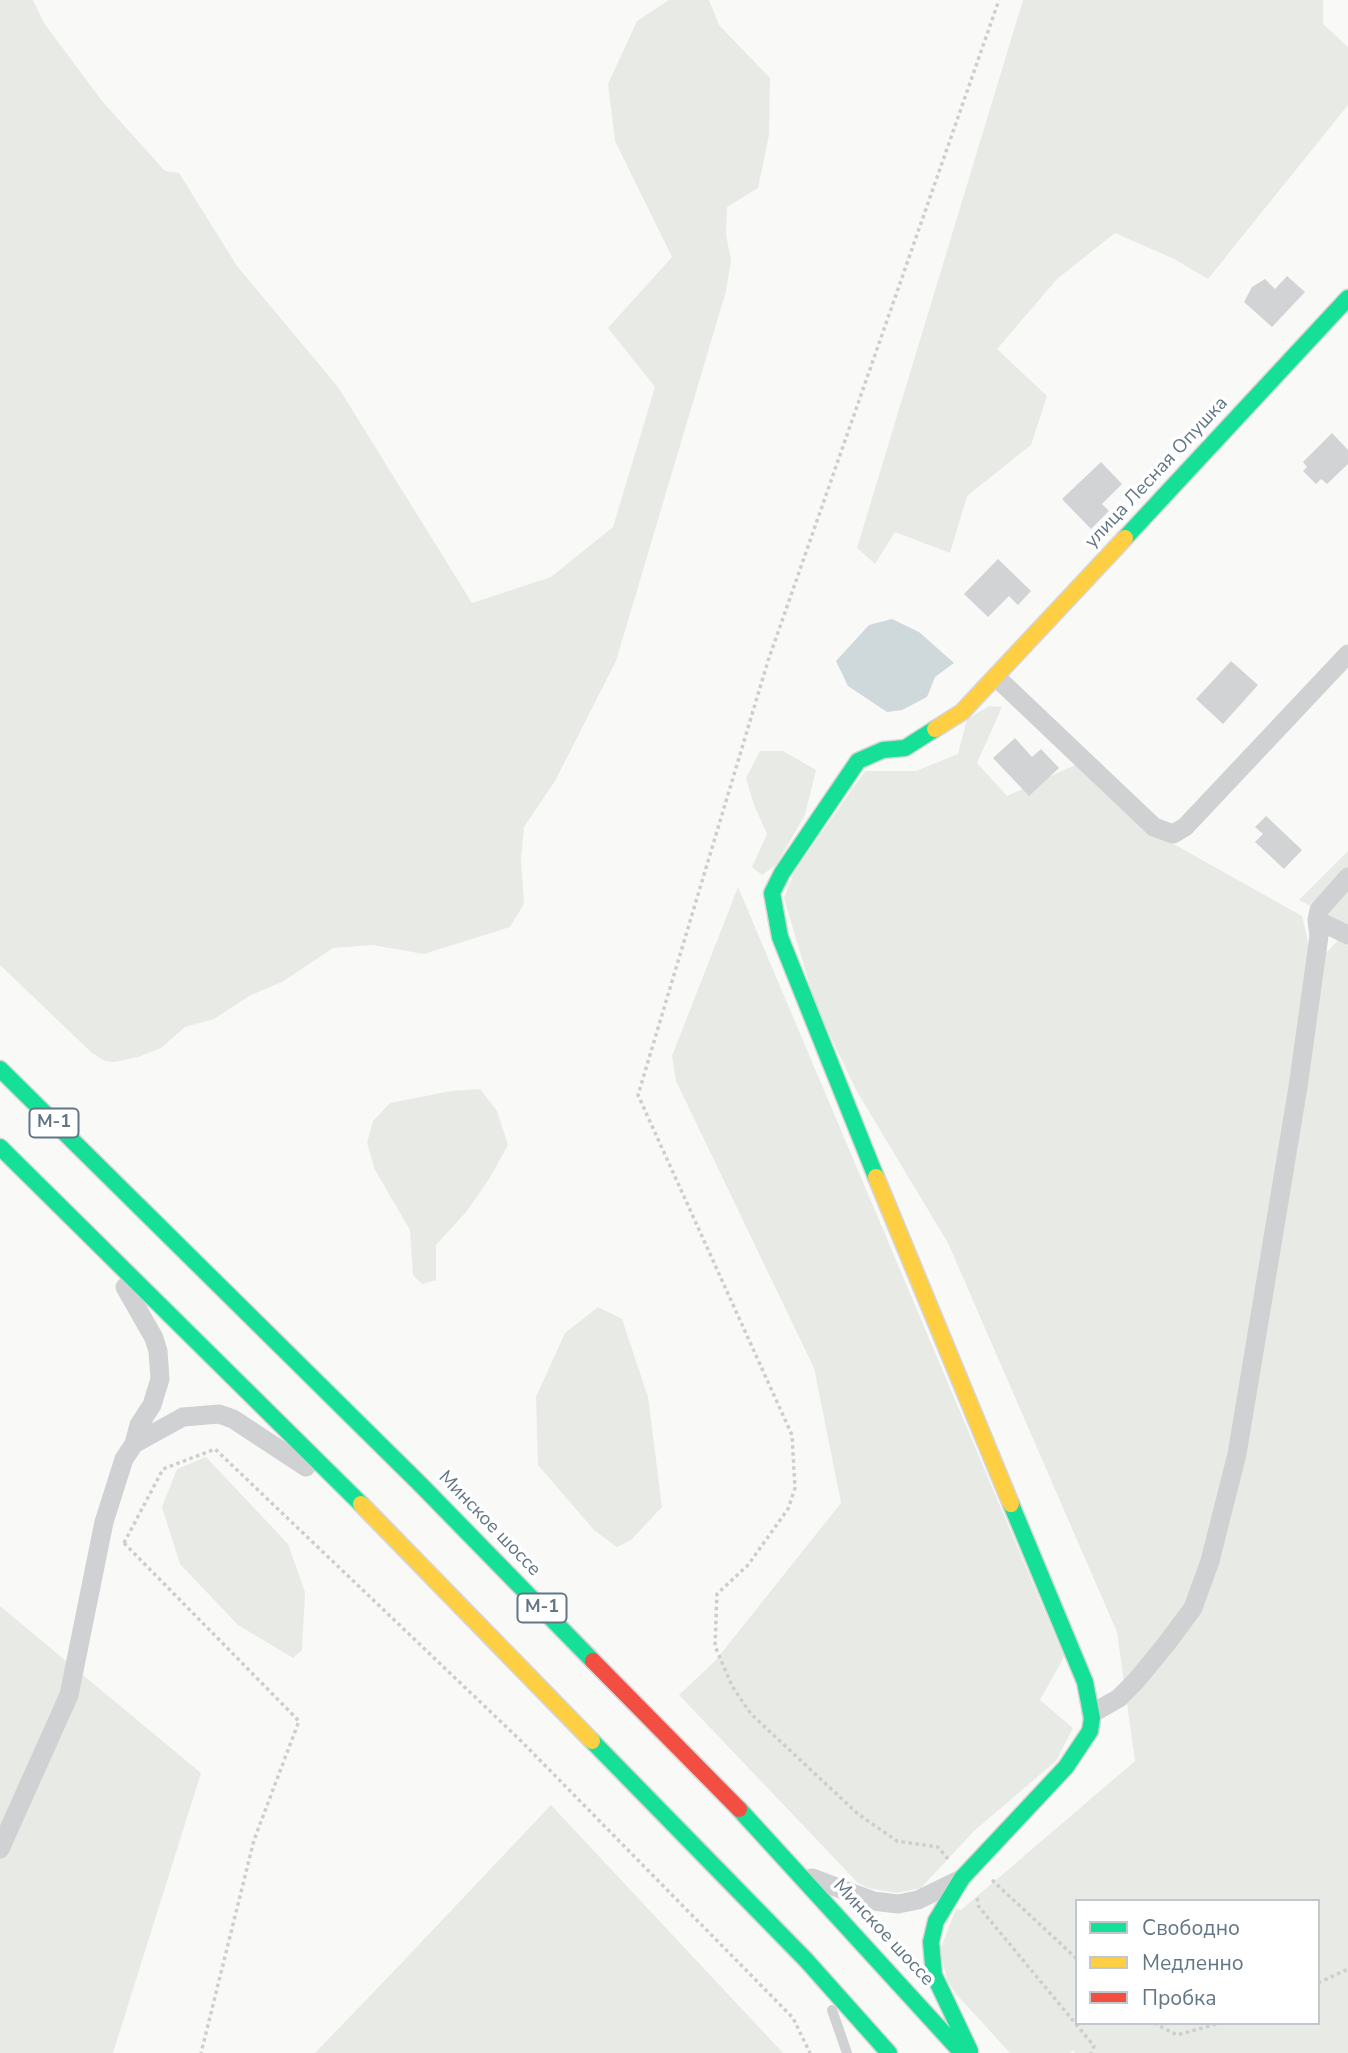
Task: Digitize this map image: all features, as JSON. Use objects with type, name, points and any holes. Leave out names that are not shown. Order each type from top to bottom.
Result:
[{"type":"main road","name":"улица Лесная Опушка","points":[[1091,1714],[1084,1682],[798,984],[780,937],[772,893],[782,873],[859,761],[883,750],[905,748],[962,712],[1348,298]]},
{"type":"main road","name":"Минское шоссе","points":[[0,1069],[422,1485],[723,1793],[962,2053]]},
{"type":"main road","name":"М-1","points":[[0,1147],[349,1492],[806,1960],[889,2053]]},
{"type":"main road","points":[[971,2053],[937,1985],[931,1935],[936,1921],[962,1878],[1066,1768],[1090,1731],[1091,1714]]},
{"type":"street","points":[[996,677],[1154,827],[1174,834],[1185,827],[1348,654]]},
{"type":"street","points":[[1091,1714],[1106,1707],[1128,1689],[1167,1643],[1193,1608],[1210,1561],[1237,1454],[1244,1413],[1298,1087],[1319,910],[1348,877]]},
{"type":"street","points":[[1317,920],[1348,935]]},
{"type":"street","points":[[0,1849],[69,1695],[104,1522],[124,1458],[134,1444],[137,1430],[152,1405],[161,1373],[158,1351],[146,1320],[90,1237]]},
{"type":"street","points":[[134,1444],[183,1417],[225,1415],[349,1492]]},
{"type":"street","points":[[798,1873],[873,1901],[898,1904],[918,1900],[962,1878]]},
{"type":"lane","points":[[806,1960],[831,2006],[847,2053]]},
{"type":"path","points":[[124,1543],[163,1469],[215,1449],[538,1759],[793,2018],[810,2053]]},
{"type":"path","points":[[104,1522],[299,1721],[254,1840],[201,2053]]},
{"type":"path","points":[[962,1878],[988,1876],[1075,1957]]},
{"type":"path","points":[[962,1878],[977,1897],[979,1907],[1075,2023]]},
{"type":"path","points":[[1320,1982],[1348,1969]]},
{"type":"path","points":[[1077,2025],[1094,2046],[1091,2053]]},
{"type":"path","points":[[1158,2025],[1177,2035],[1213,2025]]},
{"type":"shaded area","points":[[0,0],[33,0],[44,23],[102,101],[165,171],[179,173],[237,266],[338,387],[472,603],[551,577],[613,527],[655,387],[608,328],[672,257],[615,141],[608,84],[637,21],[669,0],[709,0],[719,25],[770,78],[769,135],[758,188],[727,207],[726,234],[731,261],[726,291],[616,661],[555,781],[524,827],[521,860],[524,904],[510,927],[424,954],[372,945],[333,948],[282,982],[249,996],[214,1019],[185,1027],[161,1048],[114,1062],[105,1061],[92,1053],[0,965]]},
{"type":"shaded area","points":[[1023,0],[1323,0],[1323,24],[1348,47],[1348,105],[1208,279],[1174,259],[1115,233],[1057,279],[997,349],[1047,396],[1031,445],[967,496],[950,553],[895,532],[875,564],[857,548]]},
{"type":"shaded area","points":[[892,619],[919,632],[954,663],[935,677],[927,697],[902,710],[887,712],[848,686],[836,661],[869,625]]},
{"type":"shaded area","points":[[989,706],[1002,707],[977,763],[1007,796],[1077,764],[1145,828],[1302,916],[1314,966],[1339,939],[1348,944],[1348,2053],[1075,2053],[1073,2050],[1070,2053],[1010,2053],[956,1994],[947,1980],[940,1950],[956,1909],[961,1910],[1135,1761],[1117,1632],[948,1243],[856,1090],[816,1006],[784,898],[794,872],[865,771],[916,771],[958,754],[967,719]]},
{"type":"shaded area","points":[[760,751],[783,751],[816,770],[805,815],[776,865],[762,875],[752,867],[767,834],[746,778]]},
{"type":"shaded area","points":[[1348,851],[1348,925],[1299,900]]},
{"type":"shaded area","points":[[738,887],[1064,1657],[1040,1700],[1073,1728],[1056,1761],[974,1831],[921,1888],[897,1893],[868,1888],[858,1883],[679,1695],[715,1661],[841,1503],[814,1368],[676,1081],[672,1056]]},
{"type":"shaded area","points":[[480,1089],[497,1111],[508,1145],[467,1211],[436,1245],[436,1280],[422,1284],[413,1275],[410,1230],[375,1170],[367,1143],[373,1121],[390,1103],[451,1091]]},
{"type":"shaded area","points":[[598,1307],[622,1319],[648,1397],[662,1507],[631,1540],[617,1547],[594,1530],[538,1465],[536,1397],[565,1333]]},
{"type":"shaded area","points":[[206,1457],[288,1544],[305,1592],[302,1650],[293,1658],[238,1625],[180,1564],[162,1507],[177,1469]]},
{"type":"shaded area","points":[[0,1606],[201,1773],[113,2053],[0,2053]]},
{"type":"shaded area","points":[[551,1805],[783,2053],[315,2053],[393,1972]]},
{"type":"building","points":[[1287,276],[1305,292],[1272,327],[1244,302],[1252,287],[1265,279],[1275,289]]},
{"type":"building","points":[[1332,433],[1348,450],[1348,464],[1327,484],[1321,479],[1316,484],[1303,471],[1307,467],[1303,462]]},
{"type":"building","points":[[1101,462],[1122,484],[1102,504],[1109,511],[1091,529],[1062,499]]},
{"type":"building","points":[[998,559],[1031,591],[1018,605],[1009,596],[988,617],[964,594]]},
{"type":"building","points":[[1231,661],[1258,685],[1223,724],[1196,699]]},
{"type":"building","points":[[1015,738],[1032,757],[1041,749],[1059,768],[1029,796],[993,758]]},
{"type":"building","points":[[1266,816],[1302,850],[1284,869],[1255,842],[1263,834],[1255,827]]},
{"type":"traffic: fast","points":[[1125,538],[1348,298]]},
{"type":"traffic: fast","points":[[876,1177],[780,937],[772,893],[782,873],[858,761],[883,750],[905,748],[935,729]]},
{"type":"traffic: fast","points":[[0,1069],[421,1485],[593,1661]]},
{"type":"traffic: fast","points":[[0,1147],[361,1504]]},
{"type":"traffic: fast","points":[[970,2051],[934,1975],[931,1942],[936,1921],[962,1878],[1066,1767],[1090,1731],[1092,1718],[1085,1682],[1011,1504]]},
{"type":"traffic: fast","points":[[592,1741],[806,1960],[889,2053]]},
{"type":"traffic: fast","points":[[739,1809],[962,2053]]},
{"type":"traffic: slow","points":[[935,729],[962,712],[1125,538]]},
{"type":"traffic: slow","points":[[876,1177],[1011,1504]]},
{"type":"traffic: slow","points":[[361,1504],[592,1741]]},
{"type":"traffic: jam","points":[[593,1661],[739,1809]]}]
